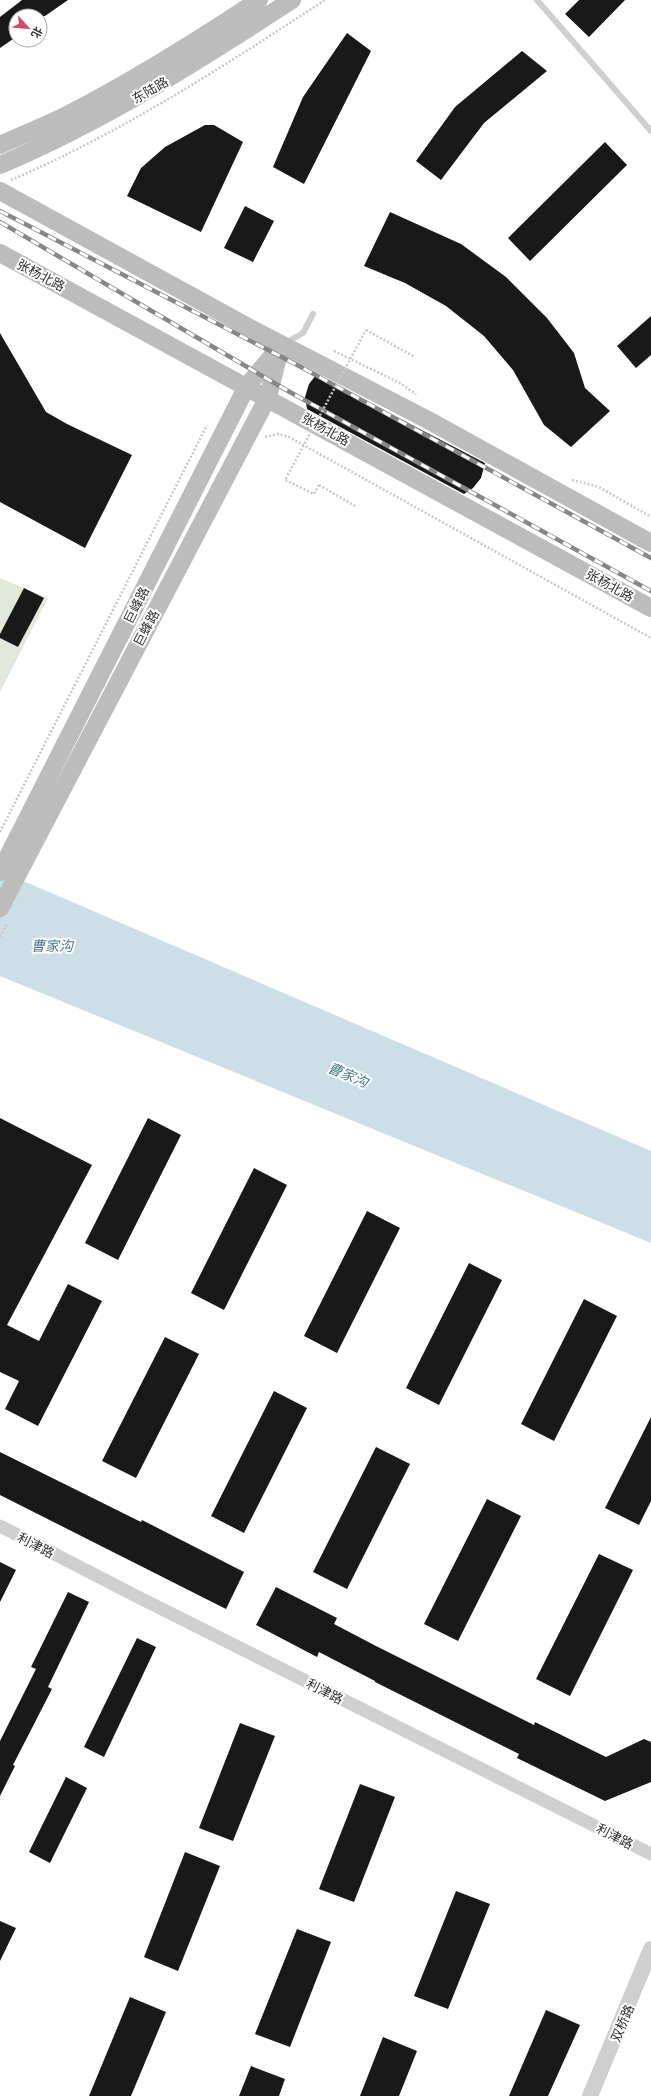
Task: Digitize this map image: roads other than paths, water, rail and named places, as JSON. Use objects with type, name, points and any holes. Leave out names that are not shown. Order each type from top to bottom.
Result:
[{"type":"main road","name":"东陆路","points":[[0,145],[28,134],[105,95],[205,35],[259,0]]},
{"type":"main road","name":"东陆路","points":[[0,165],[36,150],[44,144],[76,131],[113,111],[209,54],[292,0]]},
{"type":"main road","points":[[0,191],[281,344],[428,420],[651,543]]},
{"type":"main road","name":"张杨北路","points":[[0,253],[247,386],[651,608]]},
{"type":"main road","name":"巨峰路","points":[[0,872],[25,820],[247,386],[281,344]]},
{"type":"main road","name":"巨蜂路","points":[[0,908],[25,820],[268,398],[281,344]]},
{"type":"street","name":"利津路","points":[[0,1526],[159,1608],[651,1854]]},
{"type":"street","name":"双桥路","points":[[590,2096],[651,1949]]},
{"type":"lane","points":[[537,0],[651,131]]},
{"type":"lane","points":[[281,344],[303,333],[313,314]]},
{"type":"water","name":"曹家沟","points":[[0,871],[651,1151],[651,1243],[0,976]]},
{"type":"railway","points":[[0,211],[301,367],[651,558]]},
{"type":"railway","points":[[0,222],[288,391],[651,591]]}]
